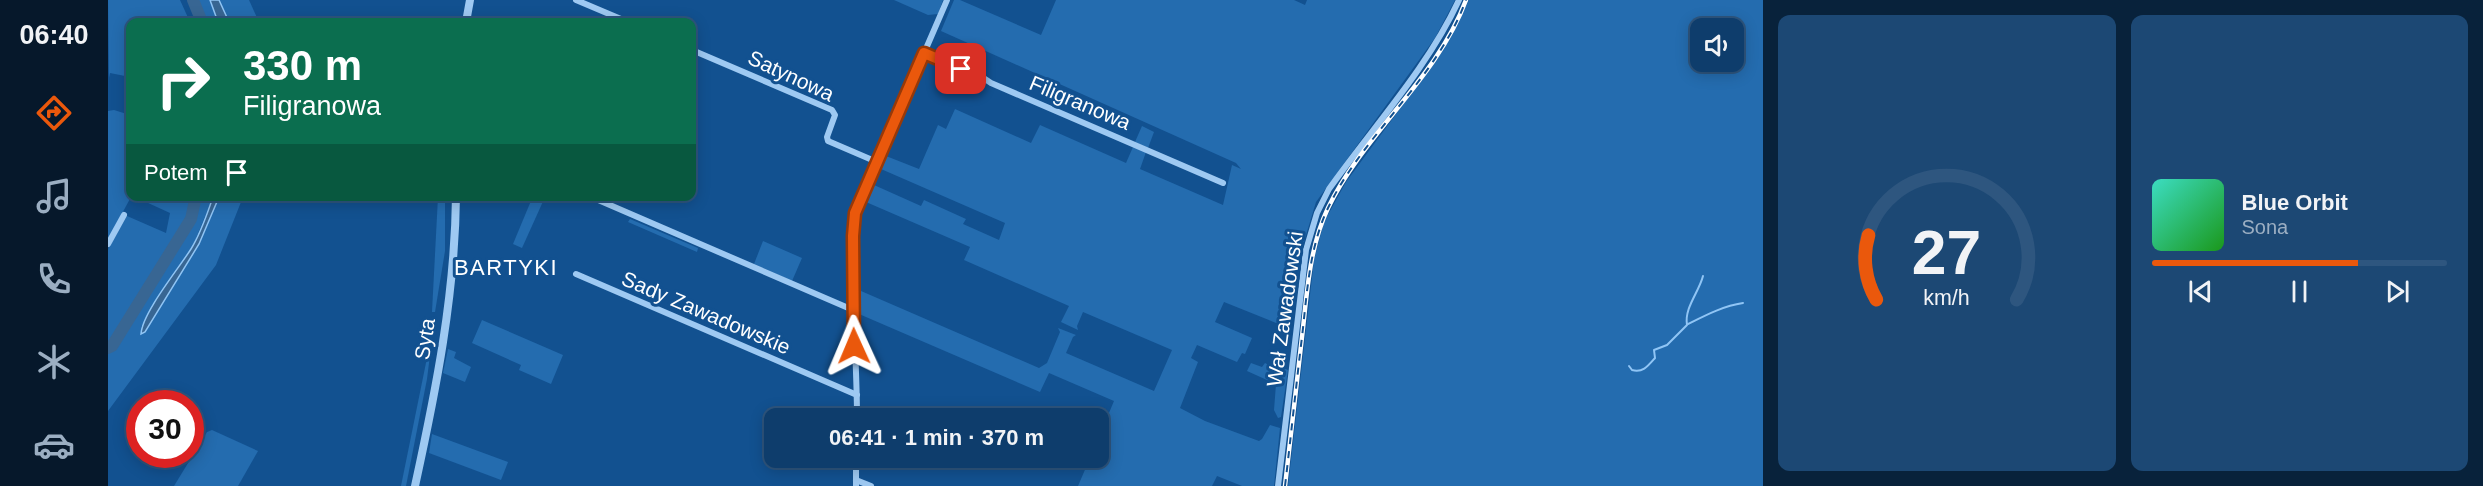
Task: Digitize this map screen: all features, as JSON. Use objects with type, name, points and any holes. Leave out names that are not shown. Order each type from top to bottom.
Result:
[{"type":"street","points":[[467,18],[470,0]]},
{"type":"street","points":[[576,0],[619,18]]},
{"type":"street","points":[[857,408],[853,310],[855,213],[947,0]]},
{"type":"street","name":"Wał Zawadowski","points":[[1278,486],[1306,250],[1317,213],[1329,189],[1429,54],[1450,21],[1459,0]]},
{"type":"street","name":"Satynowa","points":[[696,52],[832,110],[835,115],[827,137],[828,141],[877,162]]},
{"type":"street","name":"Filigranowa","points":[[924,53],[1223,183]]},
{"type":"street","name":"Syta","points":[[415,486],[447,325],[454,262],[456,201]]},
{"type":"street","points":[[601,201],[853,310]]},
{"type":"street","points":[[108,244],[124,215]]},
{"type":"street","name":"Sady Zawadowskie","points":[[576,274],[857,395]]},
{"type":"street","points":[[856,483],[871,486]]},
{"type":"shaded area","points":[[108,0],[180,0],[188,18],[126,18],[126,76],[110,73],[109,78]]},
{"type":"shaded area","points":[[196,0],[210,0],[217,18],[203,18]]},
{"type":"shaded area","points":[[210,0],[219,0],[227,18],[217,18]]},
{"type":"shaded area","points":[[219,0],[249,0],[257,18],[227,18]]},
{"type":"shaded area","points":[[894,0],[943,0],[938,14],[928,15]]},
{"type":"shaded area","points":[[954,0],[960,0],[1041,35],[1056,0],[1294,0],[1305,5],[1307,0],[1455,0],[1435,38],[1316,202],[1303,245],[1286,327],[1224,302],[1215,322],[1252,338],[1245,354],[1242,353],[1237,362],[1197,345],[1191,358],[1198,362],[1180,408],[1205,421],[1259,441],[1270,425],[1280,428],[1274,486],[1242,486],[1217,476],[1212,486],[1078,486],[1086,468],[1109,468],[1109,413],[1114,401],[1049,373],[1040,392],[859,314],[861,291],[1039,368],[1047,363],[1060,332],[1058,328],[1076,335],[1066,353],[1154,391],[1172,350],[1083,312],[1077,326],[1078,330],[1061,322],[1069,306],[964,260],[970,247],[866,202],[874,185],[921,206],[924,200],[966,219],[963,224],[999,240],[1005,223],[881,169],[886,156],[919,169],[938,125],[946,129],[955,109],[1031,143],[1040,125],[1126,163],[1133,147],[1146,152],[1140,169],[1223,205],[1232,165],[1241,169],[1236,163],[941,31]]},
{"type":"shaded area","points":[[1469,0],[1763,0],[1763,486],[1288,486],[1314,260],[1324,222],[1346,182],[1444,49]]},
{"type":"shaded area","points":[[114,110],[126,114],[126,201],[129,201],[108,239],[108,111]]},
{"type":"shaded area","points":[[1142,126],[1154,132],[1148,148],[1135,142]]},
{"type":"shaded area","points":[[144,201],[190,201],[188,216],[116,336],[112,341],[108,341],[108,249],[127,216],[166,233],[170,213]]},
{"type":"shaded area","points":[[198,201],[211,201],[192,248],[141,327],[145,332],[199,244],[217,201],[241,201],[216,265],[108,411],[108,351],[114,348],[128,330],[195,220]]},
{"type":"shaded area","points":[[212,201],[217,201],[199,244],[145,332],[141,334],[154,303],[195,243]]},
{"type":"shaded area","points":[[438,201],[445,201],[445,251],[435,312],[432,312]]},
{"type":"shaded area","points":[[531,201],[543,201],[522,248],[513,244]]},
{"type":"shaded area","points":[[630,219],[698,248],[697,252],[628,222]]},
{"type":"shaded area","points":[[763,241],[802,258],[792,281],[754,264]]},
{"type":"shaded area","points":[[482,320],[563,355],[551,384],[519,370],[521,365],[472,343]]},
{"type":"shaded area","points":[[431,347],[406,486],[401,486],[429,348]]},
{"type":"shaded area","points":[[448,349],[456,352],[454,358],[471,367],[465,382],[443,373]]},
{"type":"shaded area","points":[[1251,363],[1262,367],[1265,363],[1276,369],[1279,366],[1288,370],[1281,417],[1278,418],[1274,410],[1276,384],[1247,371]]},
{"type":"shaded area","points":[[212,430],[258,451],[238,486],[174,486],[185,468],[204,468],[204,437]]},
{"type":"shaded area","points":[[432,434],[508,462],[501,480],[429,453]]},
{"type":"waterway","points":[[193,0],[200,18]]},
{"type":"waterway","points":[[108,348],[112,346],[191,219],[195,201]]},
{"type":"waterway","points":[[1629,366],[1636,371],[1645,368],[1655,358],[1654,350],[1667,345],[1687,325],[1688,312],[1703,276]]},
{"type":"waterway","points":[[1688,324],[1708,314],[1743,303]]},
{"type":"railway","points":[[1285,486],[1307,288],[1322,223],[1343,181],[1437,55],[1453,29],[1466,0]]},
{"type":"district","name":"BARTYKI","points":[[506,267]]},
{"type":"route","points":[[854,346],[853,236],[857,205],[924,53],[961,69]]}]
